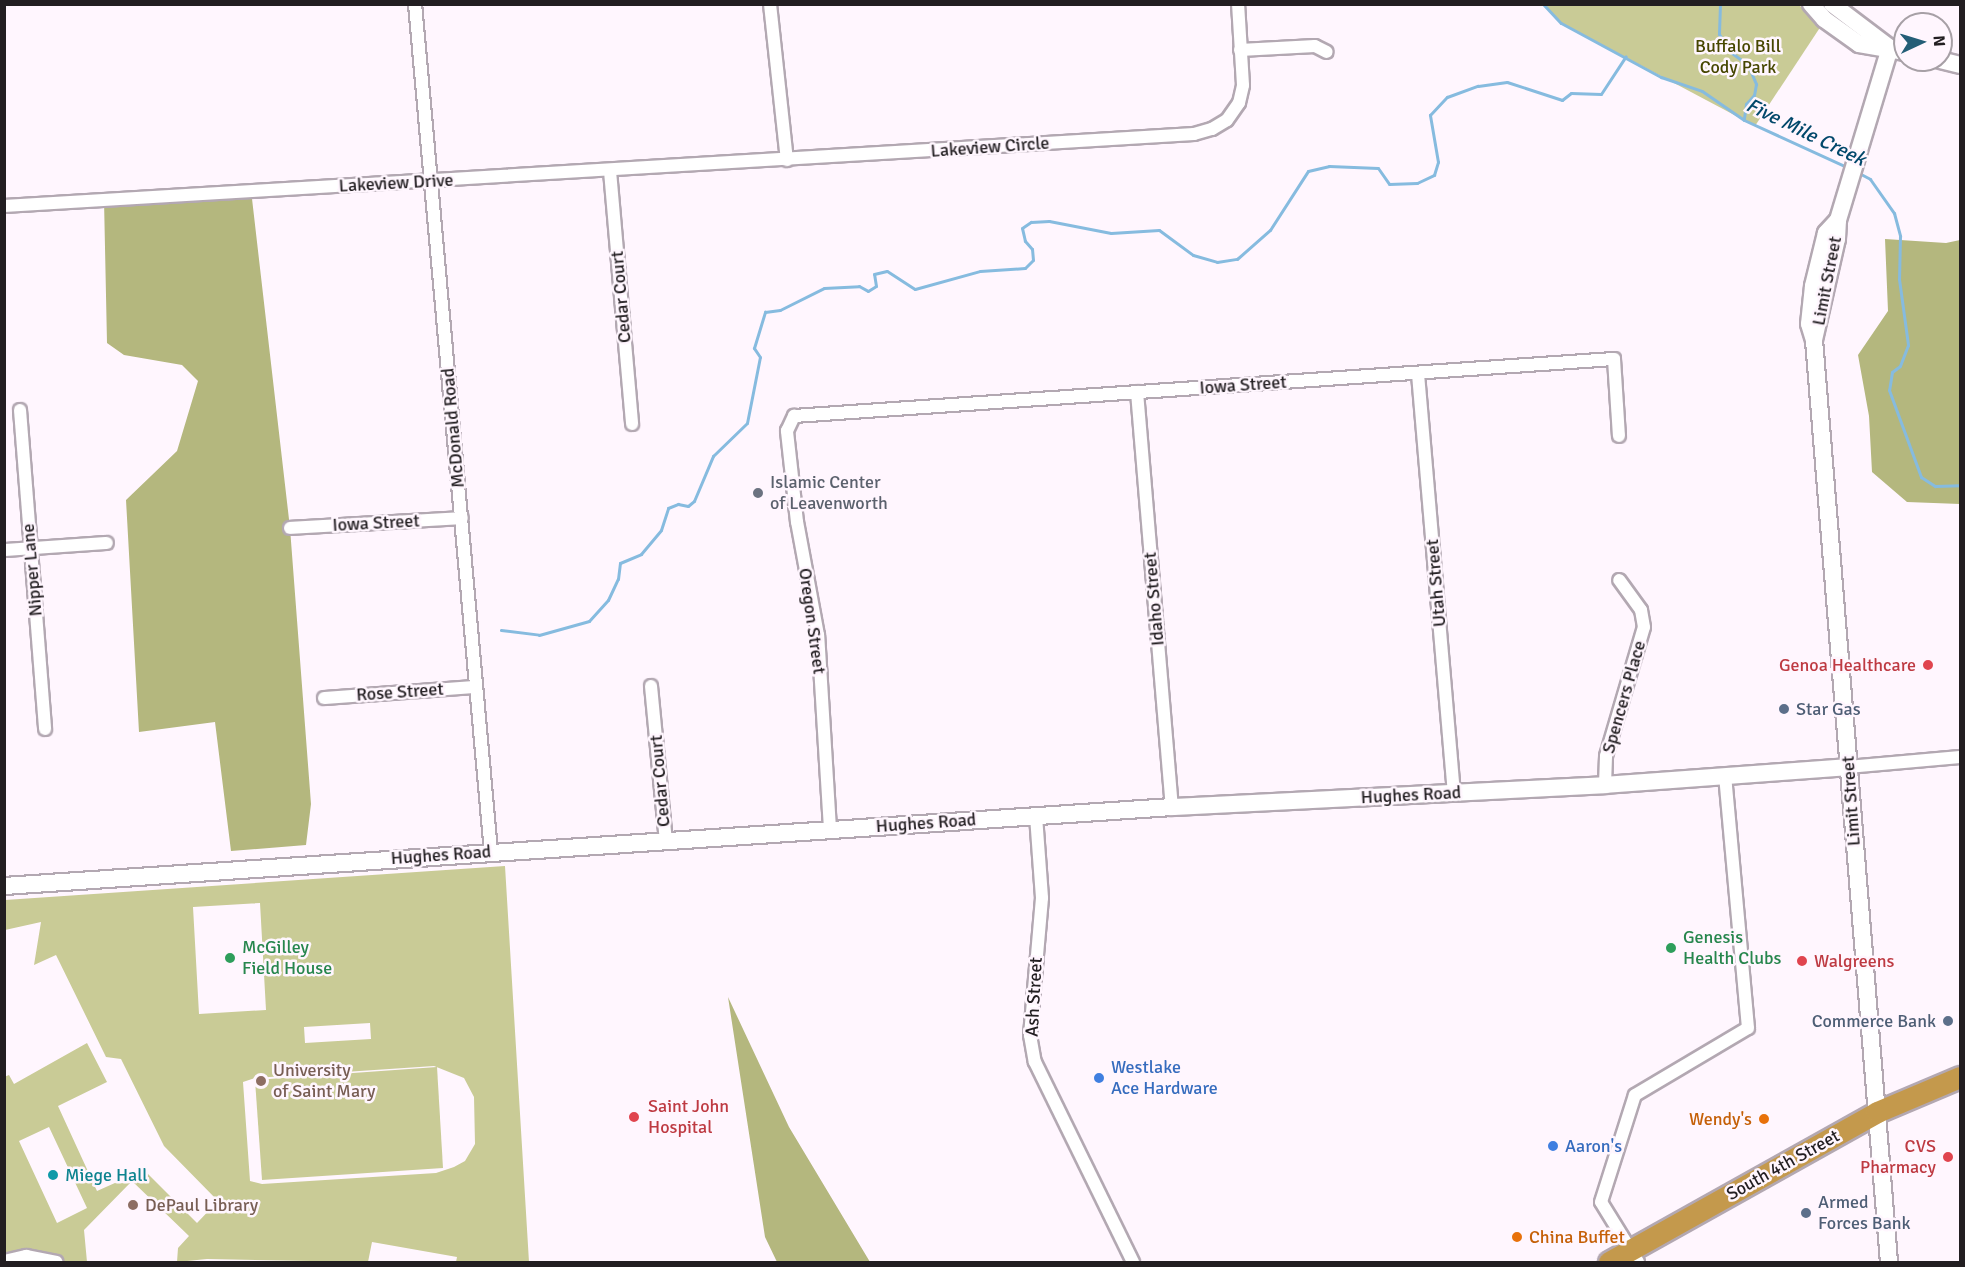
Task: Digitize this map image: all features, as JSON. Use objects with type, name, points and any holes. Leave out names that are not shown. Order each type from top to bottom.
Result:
[{"type":"highway","name":"South 4th Street","points":[[1610,1263],[1634,1256],[1877,1112],[1960,1077]]},
{"type":"street","name":"McDonald Road","points":[[415,4],[491,852]]},
{"type":"street","points":[[770,4],[787,160]]},
{"type":"street","name":"Lakeview Circle","points":[[787,160],[1194,134],[1212,129],[1227,120],[1239,103],[1243,84],[1238,4]]},
{"type":"street","points":[[1811,4],[1830,24],[1859,44],[1893,49]]},
{"type":"street","points":[[1832,4],[1893,47]]},
{"type":"street","points":[[1240,51],[1315,46],[1328,52]]},
{"type":"street","name":"Limit Street","points":[[1889,1263],[1814,340],[1837,239],[1838,220],[1862,141],[1893,63]]},
{"type":"street","name":"Lakeview Drive","points":[[4,206],[787,160]]},
{"type":"street","name":"Cedar Court","points":[[610,171],[632,424]]},
{"type":"street","name":"Iowa Street","points":[[794,416],[1614,359],[1619,436]]},
{"type":"street","name":"Utah Street","points":[[1418,374],[1454,792]]},
{"type":"street","name":"Idaho Street","points":[[1137,392],[1172,807]]},
{"type":"street","name":"Nipper Lane","points":[[20,410],[45,729]]},
{"type":"street","name":"Oregon Street","points":[[794,416],[787,431],[797,522],[818,635],[830,829]]},
{"type":"street","name":"Iowa Street","points":[[290,528],[462,518]]},
{"type":"street","points":[[4,550],[106,543]]},
{"type":"street","name":"Spencers Place","points":[[1605,785],[1606,756],[1644,627],[1641,610],[1619,580]]},
{"type":"street","name":"Cedar Court","points":[[651,686],[666,841]]},
{"type":"street","name":"Rose Street","points":[[324,698],[475,687]]},
{"type":"street","points":[[1848,767],[1960,757]]},
{"type":"street","name":"Hughes Road","points":[[4,886],[830,829],[1172,807],[1605,785],[1848,767]]},
{"type":"street","points":[[1634,1256],[1601,1202],[1635,1095],[1748,1029],[1725,775]]},
{"type":"street","name":"Ash Street","points":[[1036,816],[1042,898],[1030,1035],[1035,1062],[1133,1263]]},
{"type":"street","points":[[4,1261],[26,1256],[56,1263]]},
{"type":"green space","name":"Buffalo Bill Cody Park","points":[[1543,5],[1799,5],[1821,26],[1755,126],[1561,23]]},
{"type":"green space","points":[[251,190],[290,528],[311,804],[306,845],[231,851],[215,722],[139,732],[126,500],[177,451],[198,381],[182,365],[124,355],[107,343],[104,200]]},
{"type":"green space","points":[[1885,239],[1946,243],[1960,240],[1960,504],[1907,502],[1872,472],[1869,416],[1858,355],[1888,311]]},
{"type":"green space","name":"University of Saint Mary","points":[[505,866],[529,1262],[456,1262],[457,1257],[372,1242],[368,1262],[207,1259],[177,1262],[178,1248],[189,1236],[132,1181],[84,1230],[87,1262],[5,1262],[4,1077],[9,1075],[14,1084],[87,1043],[107,1082],[58,1106],[97,1191],[144,1170],[197,1223],[218,1201],[164,1146],[121,1059],[106,1057],[56,955],[34,965],[41,922],[5,930],[5,900]],"holes":[[[260,903],[266,1010],[199,1014],[193,907]],[[370,1023],[371,1039],[305,1043],[304,1027]],[[434,1066],[464,1078],[474,1097],[475,1144],[465,1161],[436,1173],[262,1184],[250,1181],[243,1082],[255,1078]],[[49,1127],[87,1208],[57,1223],[19,1141]]]},
{"type":"green space","points":[[728,997],[789,1127],[870,1262],[777,1262],[765,1237]]},
{"type":"green space","points":[[437,1067],[443,1168],[262,1180],[255,1080]]},
{"type":"waterway","name":"Five Mile Creek","points":[[1543,4],[1561,23],[1661,77],[1702,91],[1744,120],[1849,168]]},
{"type":"waterway","points":[[1720,4],[1719,34],[1729,51],[1748,65],[1756,84],[1754,95],[1746,104],[1744,119]]},
{"type":"waterway","points":[[501,630],[539,635],[589,621],[608,600],[618,579],[620,563],[641,554],[661,530],[668,508],[678,504],[688,506],[694,501],[713,456],[747,423],[760,357],[754,348],[765,312],[780,310],[824,288],[859,286],[868,291],[876,286],[874,274],[887,271],[915,289],[980,271],[1025,268],[1033,260],[1032,249],[1025,241],[1022,228],[1031,222],[1049,221],[1111,233],[1159,230],[1193,255],[1217,262],[1237,259],[1270,230],[1308,171],[1329,166],[1378,168],[1389,184],[1417,183],[1434,175],[1438,162],[1430,115],[1447,97],[1478,86],[1507,82],[1562,100],[1571,93],[1601,94],[1626,56]]},
{"type":"waterway","name":"Five Mile Creek","points":[[1857,172],[1870,179],[1894,213],[1900,236],[1899,279],[1908,345],[1900,366],[1892,372],[1889,390],[1921,477],[1935,486],[1960,485]]},
{"type":"place","name":"Islamic Center of Leavenworth","points":[[758,493]]},
{"type":"place","name":"Genoa Healthcare","points":[[1928,665]]},
{"type":"place","name":"Star Gas","points":[[1784,709]]},
{"type":"place","name":"Genesis Health Clubs","points":[[1671,948]]},
{"type":"place","name":"McGilley Field House","points":[[230,958]]},
{"type":"place","name":"Walgreens","points":[[1802,961]]},
{"type":"place","name":"Commerce Bank","points":[[1948,1021]]},
{"type":"place","name":"Westlake Ace Hardware","points":[[1099,1078]]},
{"type":"place","name":"University of Saint Mary","points":[[261,1081]]},
{"type":"place","name":"Saint John Hospital","points":[[634,1117]]},
{"type":"place","name":"Wendy's","points":[[1764,1119]]},
{"type":"place","name":"Aaron's","points":[[1553,1146]]},
{"type":"place","name":"CVS Pharmacy","points":[[1948,1157]]},
{"type":"place","name":"Miege Hall","points":[[53,1175]]},
{"type":"place","name":"DePaul Library","points":[[133,1205]]},
{"type":"place","name":"Armed Forces Bank","points":[[1806,1213]]},
{"type":"place","name":"China Buffet","points":[[1517,1237]]}]
